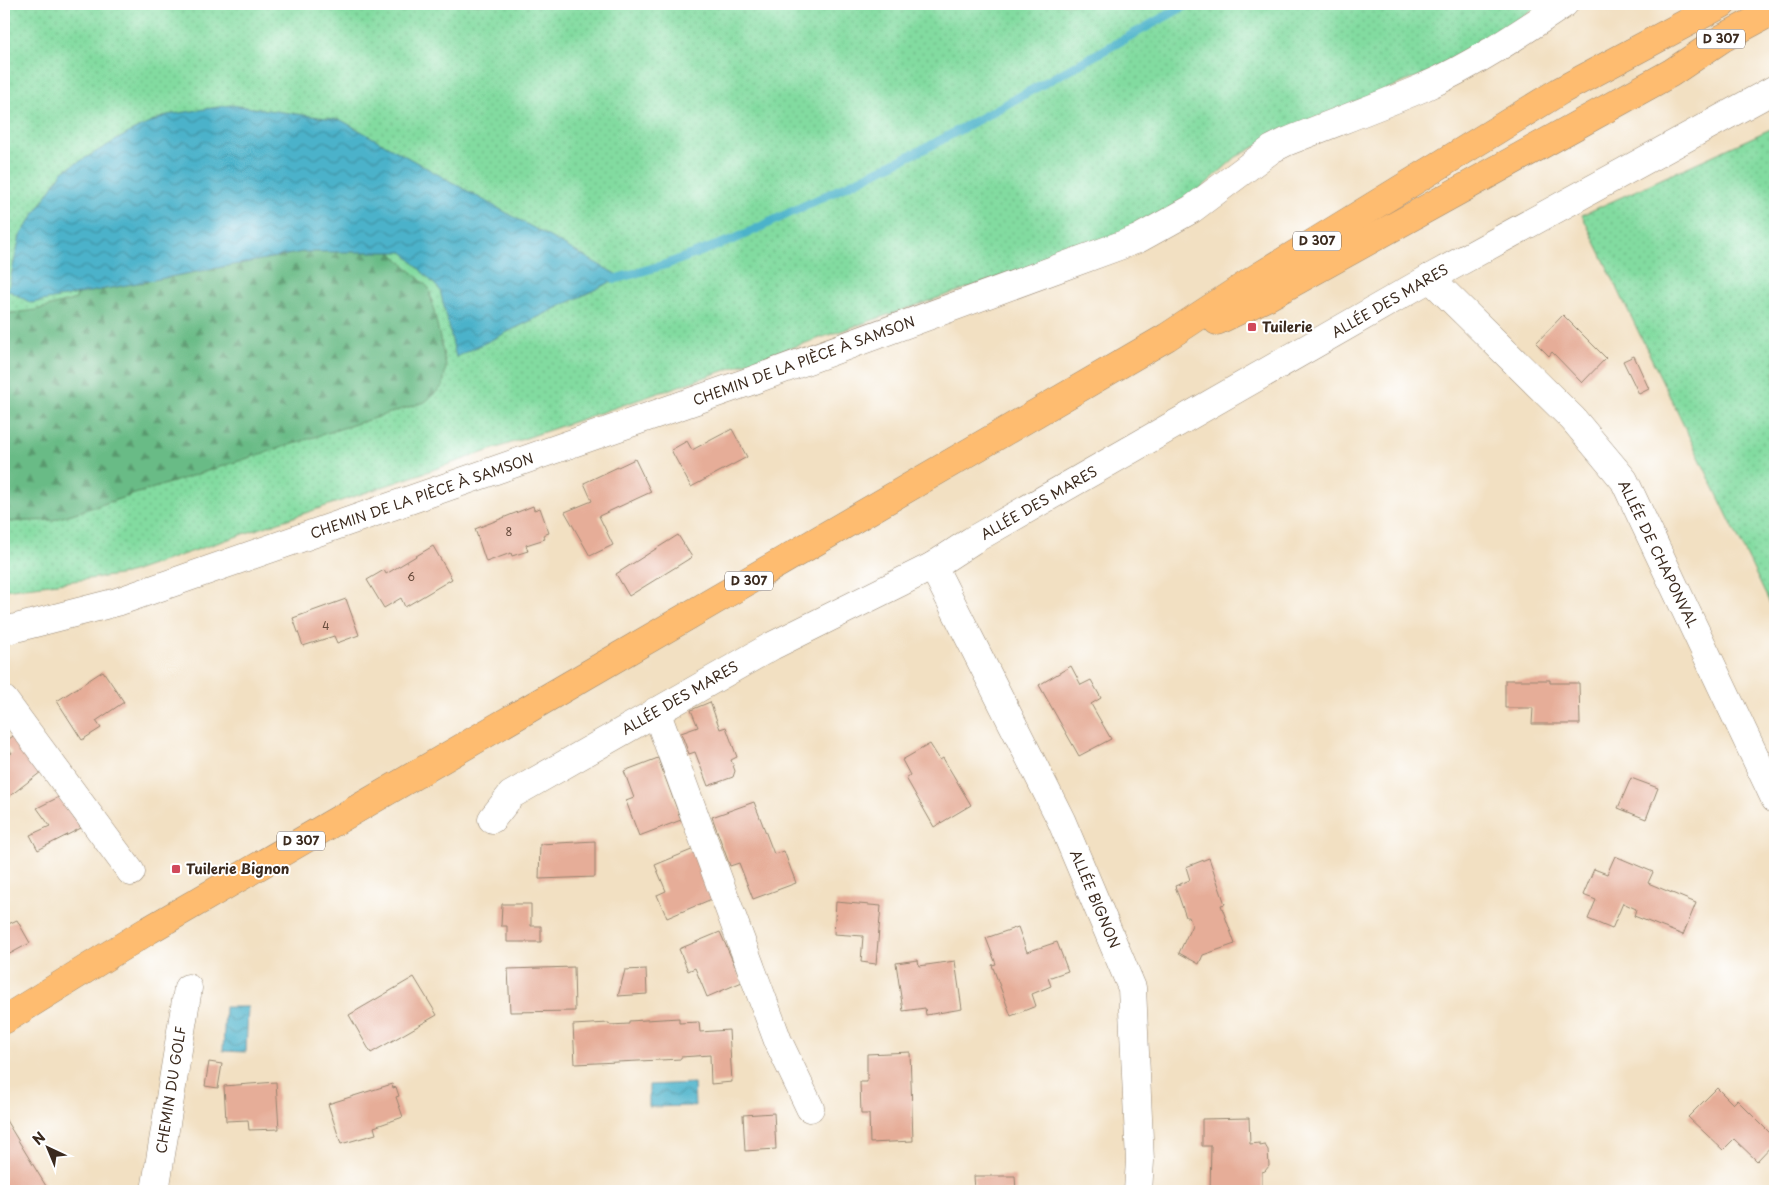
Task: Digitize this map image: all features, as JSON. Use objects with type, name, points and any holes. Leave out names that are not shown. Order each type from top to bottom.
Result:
[{"type":"main road","name":"D 307","points":[[4,1015],[1075,392],[1167,337],[1254,279],[1560,91],[1722,4]]},
{"type":"main road","name":"D 307","points":[[1075,392],[1267,297],[1671,73],[1722,38],[1775,10]]},
{"type":"main road","points":[[1671,73],[1726,54],[1775,31]]},
{"type":"main road","name":"D 307","points":[[4,1020],[74,976]]},
{"type":"street","name":"CHEMIN DE LA PIÈCE À SAMSON","points":[[4,631],[117,602],[155,589],[748,382],[1138,239],[1192,209],[1272,148],[1422,88],[1467,65],[1518,35],[1564,4]]},
{"type":"street","name":"ALLÉE DES MARES","points":[[492,819],[511,795],[656,711],[772,646],[933,566],[973,540],[1430,278],[1775,89]]},
{"type":"street","name":"ALLÉE DE CHAPONVAL","points":[[1430,278],[1573,420],[1624,480],[1775,799]]},
{"type":"street","name":"ALLÉE BIGNON","points":[[933,566],[1062,820],[1132,988],[1140,1161],[1138,1191]]},
{"type":"street","points":[[4,700],[131,872]]},
{"type":"street","points":[[656,711],[778,1041],[810,1108]]},
{"type":"street","name":"CHEMIN DU GOLF","points":[[155,1191],[188,988]]},
{"type":"green space","points":[[4,4],[1541,4],[1517,21],[1427,73],[1294,126],[1236,157],[1190,198],[1135,231],[126,574],[4,590]]},
{"type":"green space","points":[[1775,127],[1775,614],[1582,215]]},
{"type":"green space","points":[[369,232],[429,288],[446,366],[443,386],[425,402],[53,520],[4,522],[4,314],[36,310],[76,299],[79,280]]},
{"type":"water","points":[[231,105],[341,120],[621,277],[456,357],[440,290],[403,252],[303,252],[31,303],[8,290],[20,236],[63,171],[132,131],[167,115]]},
{"type":"water","points":[[225,1007],[248,1007],[246,1052],[223,1051]]},
{"type":"water","points":[[694,1083],[695,1106],[649,1107],[649,1085]]},
{"type":"building","points":[[1563,315],[1606,358],[1582,383],[1552,352],[1549,356],[1536,343]]},
{"type":"building","points":[[1634,356],[1649,389],[1639,394],[1623,361]]},
{"type":"building","points":[[732,429],[747,457],[691,487],[671,450],[687,441],[692,450]]},
{"type":"building","points":[[635,459],[651,492],[599,516],[613,545],[590,556],[565,512],[592,501],[584,483]]},
{"type":"building","points":[[533,506],[534,510],[540,508],[549,533],[543,535],[545,539],[526,545],[528,551],[512,556],[511,553],[486,562],[475,529]]},
{"type":"building","points":[[678,535],[692,557],[629,596],[616,574]]},
{"type":"building","points":[[433,546],[452,579],[405,607],[401,598],[384,608],[367,580],[384,570],[386,574]]},
{"type":"building","points":[[346,599],[359,635],[337,643],[334,636],[303,646],[293,618]]},
{"type":"building","points":[[1071,666],[1081,685],[1091,680],[1101,698],[1091,704],[1111,739],[1079,756],[1039,685]]},
{"type":"building","points":[[103,671],[124,702],[96,721],[101,728],[82,740],[57,701]]},
{"type":"building","points":[[1505,680],[1550,680],[1550,683],[1579,683],[1580,724],[1532,724],[1533,708],[1505,708]]},
{"type":"building","points":[[710,702],[720,729],[726,727],[737,757],[731,760],[735,771],[733,777],[708,786],[695,752],[689,754],[681,733],[698,727],[691,710]]},
{"type":"building","points":[[15,735],[41,772],[7,798],[4,792],[4,758],[12,753],[4,742]]},
{"type":"building","points":[[930,744],[940,760],[943,758],[971,805],[934,827],[906,778],[910,775],[902,760]]},
{"type":"building","points":[[658,758],[681,820],[639,836],[626,801],[634,798],[624,771]]},
{"type":"building","points":[[1631,778],[1658,788],[1646,819],[1618,808]]},
{"type":"building","points":[[59,797],[81,828],[38,850],[30,835],[50,826],[37,808]]},
{"type":"building","points":[[754,802],[774,854],[784,851],[796,883],[753,899],[739,863],[730,866],[712,817]]},
{"type":"building","points":[[595,841],[595,877],[539,879],[540,844]]},
{"type":"building","points":[[694,849],[714,898],[667,918],[657,895],[666,891],[655,865]]},
{"type":"building","points":[[1615,856],[1653,872],[1648,883],[1696,903],[1683,935],[1634,916],[1636,909],[1623,903],[1612,929],[1588,919],[1596,900],[1583,895],[1594,869],[1607,874]]},
{"type":"building","points":[[1209,858],[1225,904],[1221,905],[1235,944],[1203,955],[1199,964],[1179,953],[1192,925],[1189,917],[1186,917],[1175,886],[1190,880],[1186,867]]},
{"type":"building","points":[[836,902],[881,906],[876,964],[861,962],[863,936],[834,934]]},
{"type":"building","points":[[502,904],[531,904],[531,926],[541,926],[541,942],[507,942],[507,926],[501,926]]},
{"type":"building","points":[[17,920],[30,943],[4,957],[4,926]]},
{"type":"building","points":[[1018,927],[1027,952],[1057,942],[1068,971],[1048,978],[1051,986],[1032,994],[1036,1006],[1011,1016],[992,965],[996,964],[986,938]]},
{"type":"building","points":[[720,932],[742,982],[707,997],[695,968],[688,971],[679,949]]},
{"type":"building","points":[[918,960],[919,966],[955,961],[962,1009],[926,1015],[925,1008],[903,1011],[896,963]]},
{"type":"building","points":[[574,967],[575,1011],[510,1012],[508,969]]},
{"type":"building","points":[[646,969],[647,994],[618,996],[625,970]]},
{"type":"building","points":[[414,977],[437,1015],[371,1053],[349,1015]]},
{"type":"building","points":[[679,1018],[679,1023],[699,1022],[700,1032],[729,1030],[732,1082],[711,1084],[710,1055],[681,1057],[681,1059],[575,1064],[573,1025],[629,1024],[629,1021]]},
{"type":"building","points":[[910,1052],[913,1141],[870,1143],[869,1114],[861,1114],[860,1082],[867,1082],[867,1054]]},
{"type":"building","points":[[209,1062],[222,1064],[218,1088],[205,1086]]},
{"type":"building","points":[[276,1082],[279,1129],[249,1130],[248,1120],[226,1121],[224,1086]]},
{"type":"building","points":[[392,1084],[393,1088],[396,1087],[399,1096],[396,1097],[403,1117],[374,1127],[376,1134],[341,1144],[328,1104]]},
{"type":"building","points":[[1717,1088],[1733,1104],[1737,1100],[1775,1138],[1775,1142],[1757,1161],[1734,1139],[1723,1150],[1688,1117]]},
{"type":"building","points":[[774,1113],[776,1149],[745,1151],[743,1115]]},
{"type":"building","points":[[4,1116],[7,1122],[49,1191],[4,1191]]},
{"type":"building","points":[[1249,1118],[1250,1144],[1260,1143],[1260,1146],[1265,1145],[1268,1150],[1269,1166],[1262,1172],[1262,1191],[1210,1191],[1211,1146],[1202,1146],[1202,1119]]},
{"type":"building","points":[[974,1176],[1015,1176],[1016,1191],[975,1191]]},
{"type":"waterway","points":[[615,279],[667,264],[737,238],[930,146],[1188,4]]},
{"type":"place","name":"Tuilerie","points":[[1252,327]]},
{"type":"place","name":"Tuilerie Bignon","points":[[176,869]]}]
